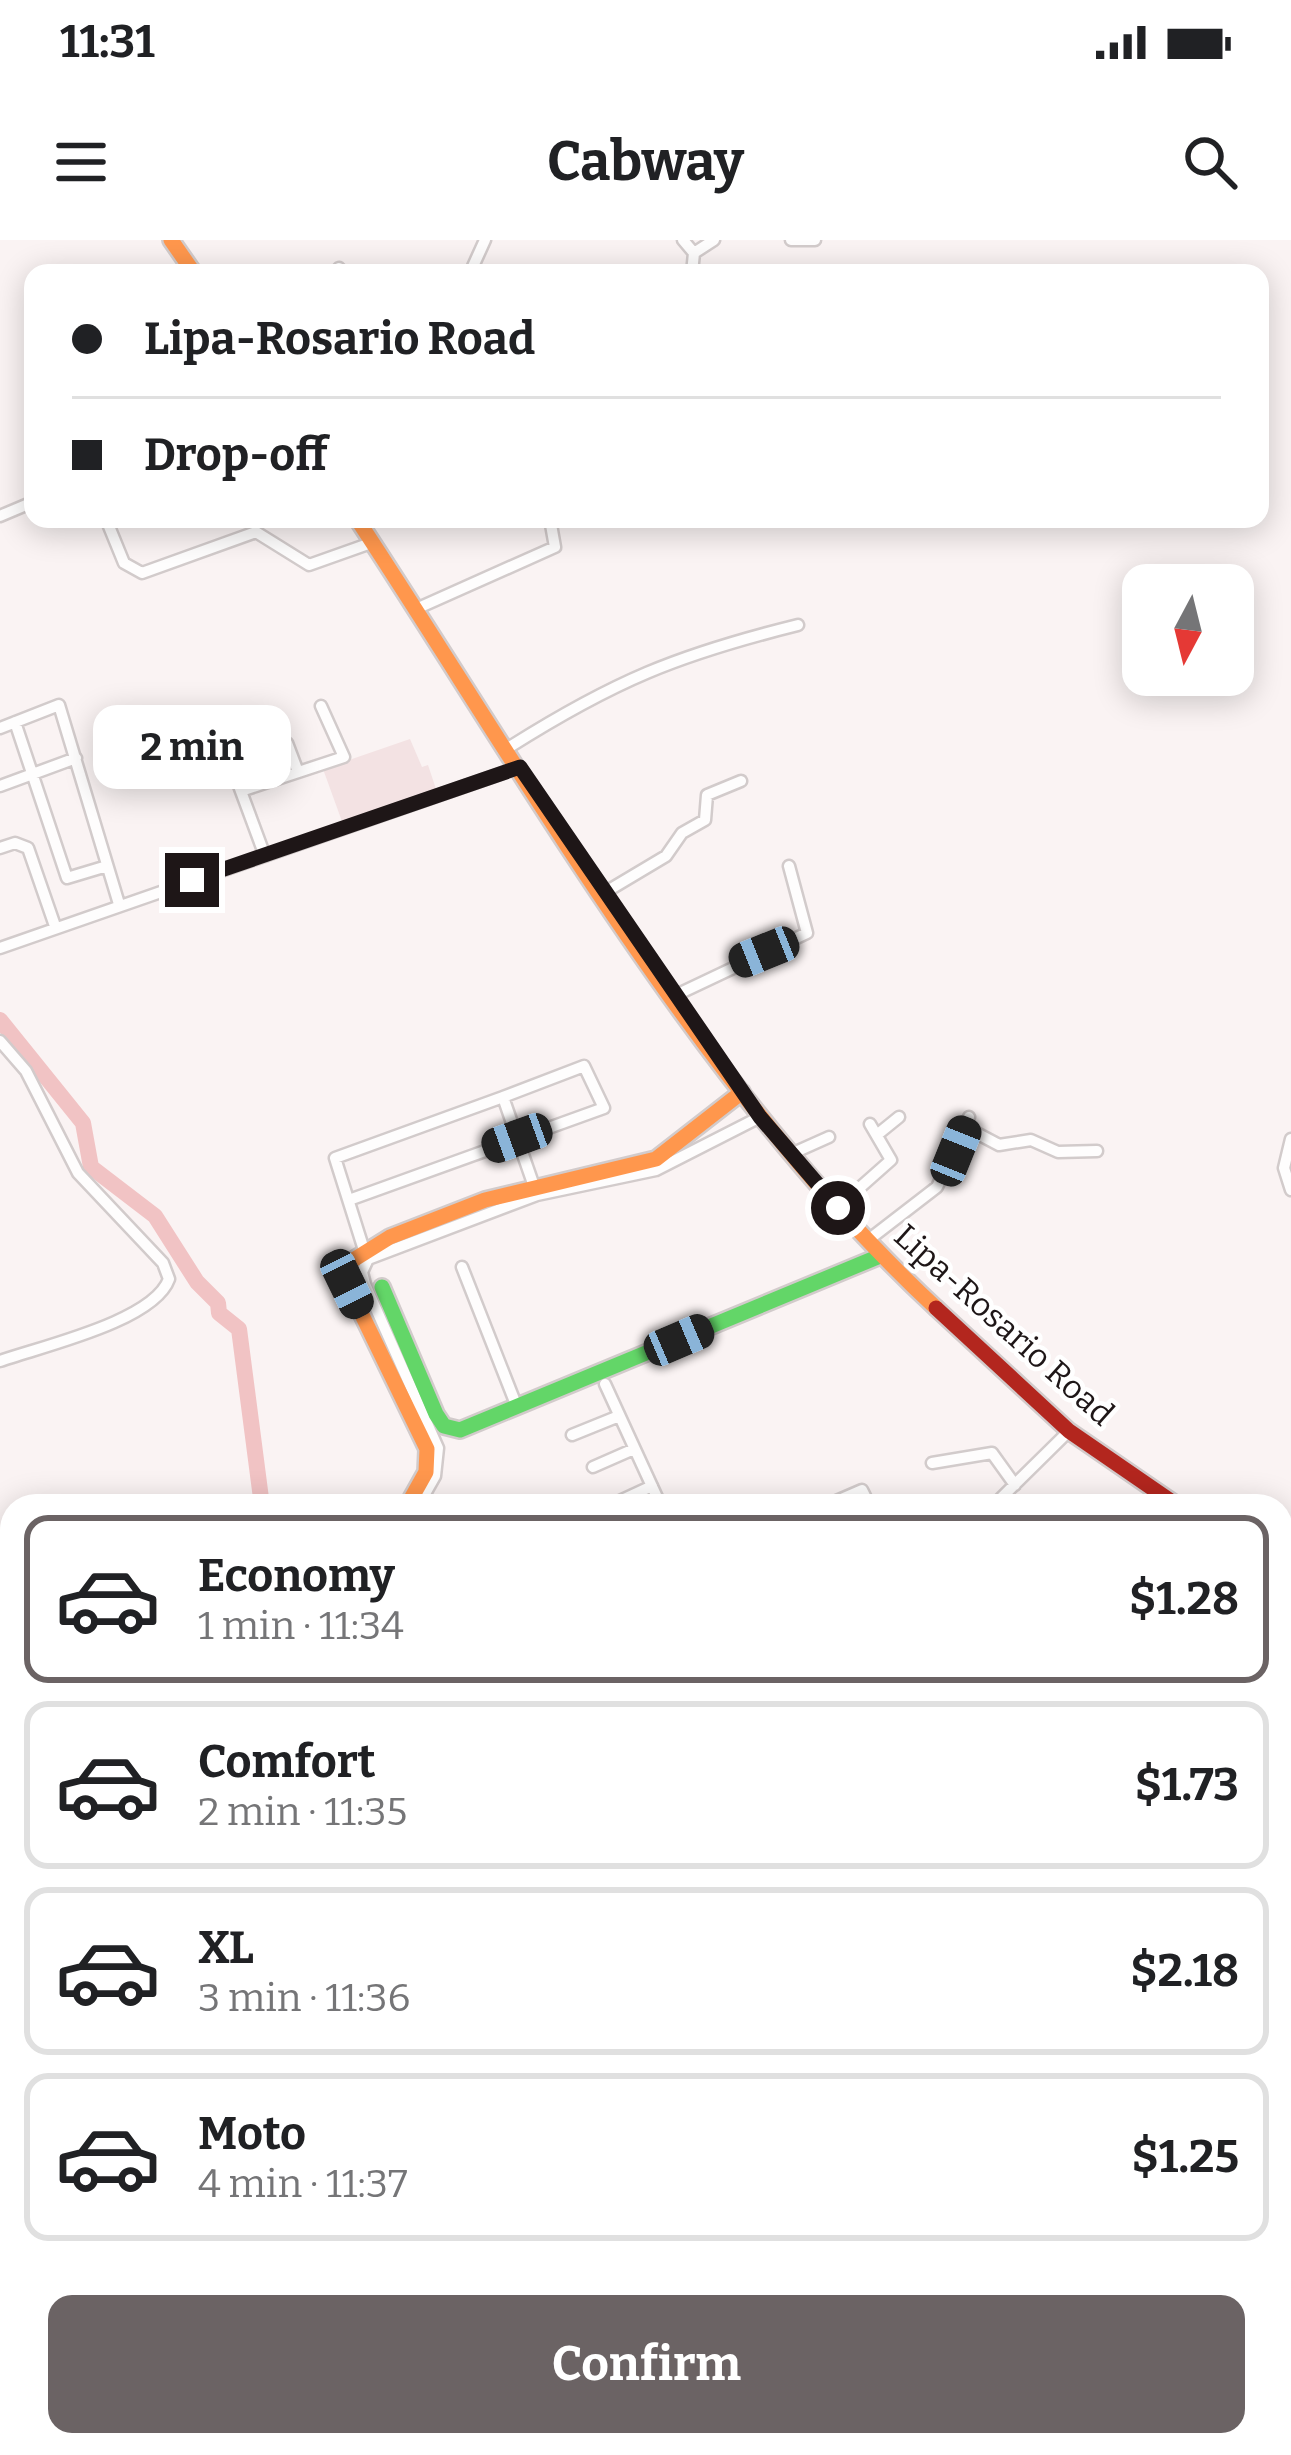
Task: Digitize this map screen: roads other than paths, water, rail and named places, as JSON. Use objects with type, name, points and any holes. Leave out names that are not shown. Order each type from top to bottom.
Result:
[{"type":"main road","name":"Lipa-Rosario Road","points":[[362,528],[604,893],[760,1117],[880,1256],[1070,1431],[1153,1494]]},
{"type":"main road","points":[[413,1494],[429,1462],[347,1284],[350,1262],[364,1250],[536,1191],[653,1160],[702,1139],[709,1112],[742,1092]]},
{"type":"main road","points":[[382,1287],[444,1426],[460,1430],[880,1256]]},
{"type":"street","points":[[683,240],[694,253],[693,264]]},
{"type":"street","points":[[694,253],[714,240]]},
{"type":"street","points":[[791,240],[815,240]]},
{"type":"street","points":[[110,528],[124,563],[142,573],[256,532],[309,565],[371,543]]},
{"type":"street","points":[[416,609],[555,547],[552,528]]},
{"type":"street","points":[[508,748],[597,692],[657,664],[798,625]]},
{"type":"street","points":[[0,728],[59,705],[118,904]]},
{"type":"street","points":[[241,791],[344,757],[321,706]]},
{"type":"street","points":[[212,713],[265,856]]},
{"type":"street","points":[[15,722],[67,878],[107,866]]},
{"type":"street","points":[[287,743],[298,772]]},
{"type":"street","points":[[0,787],[76,758]]},
{"type":"street","points":[[0,948],[520,767]]},
{"type":"street","points":[[604,893],[666,856],[682,833],[705,820],[707,795],[713,790],[741,781]]},
{"type":"street","points":[[0,848],[15,843],[28,848],[55,926]]},
{"type":"street","points":[[674,996],[807,933],[790,866]]},
{"type":"street","points":[[0,1041],[26,1071],[78,1173],[163,1264],[169,1279],[163,1295],[137,1312],[0,1361]]},
{"type":"street","points":[[349,1200],[604,1108],[584,1066],[335,1158],[364,1250]]},
{"type":"street","points":[[425,1494],[435,1476],[438,1448],[362,1272],[368,1259],[382,1250],[536,1191],[502,1097]]},
{"type":"street","points":[[702,1139],[760,1117]]},
{"type":"street","points":[[838,1208],[890,1164],[891,1155],[874,1129],[899,1117]]},
{"type":"street","points":[[867,1241],[937,1187],[967,1122],[1000,1145],[1031,1140],[1058,1152],[1097,1151]]},
{"type":"street","points":[[791,1154],[829,1137]]},
{"type":"street","points":[[1291,1139],[1284,1168],[1291,1190]]},
{"type":"street","points":[[462,1267],[517,1407]]},
{"type":"street","points":[[604,1384],[656,1494]]},
{"type":"street","points":[[572,1435],[620,1416]]},
{"type":"street","points":[[1005,1494],[1070,1431]]},
{"type":"street","points":[[593,1467],[634,1449]]},
{"type":"street","points":[[932,1463],[992,1453],[1015,1484]]},
{"type":"street","points":[[634,1494],[652,1486]]},
{"type":"waterway","points":[[0,1020],[83,1123],[91,1167],[155,1216],[197,1282],[218,1303],[219,1313],[239,1329],[260,1494]]}]
